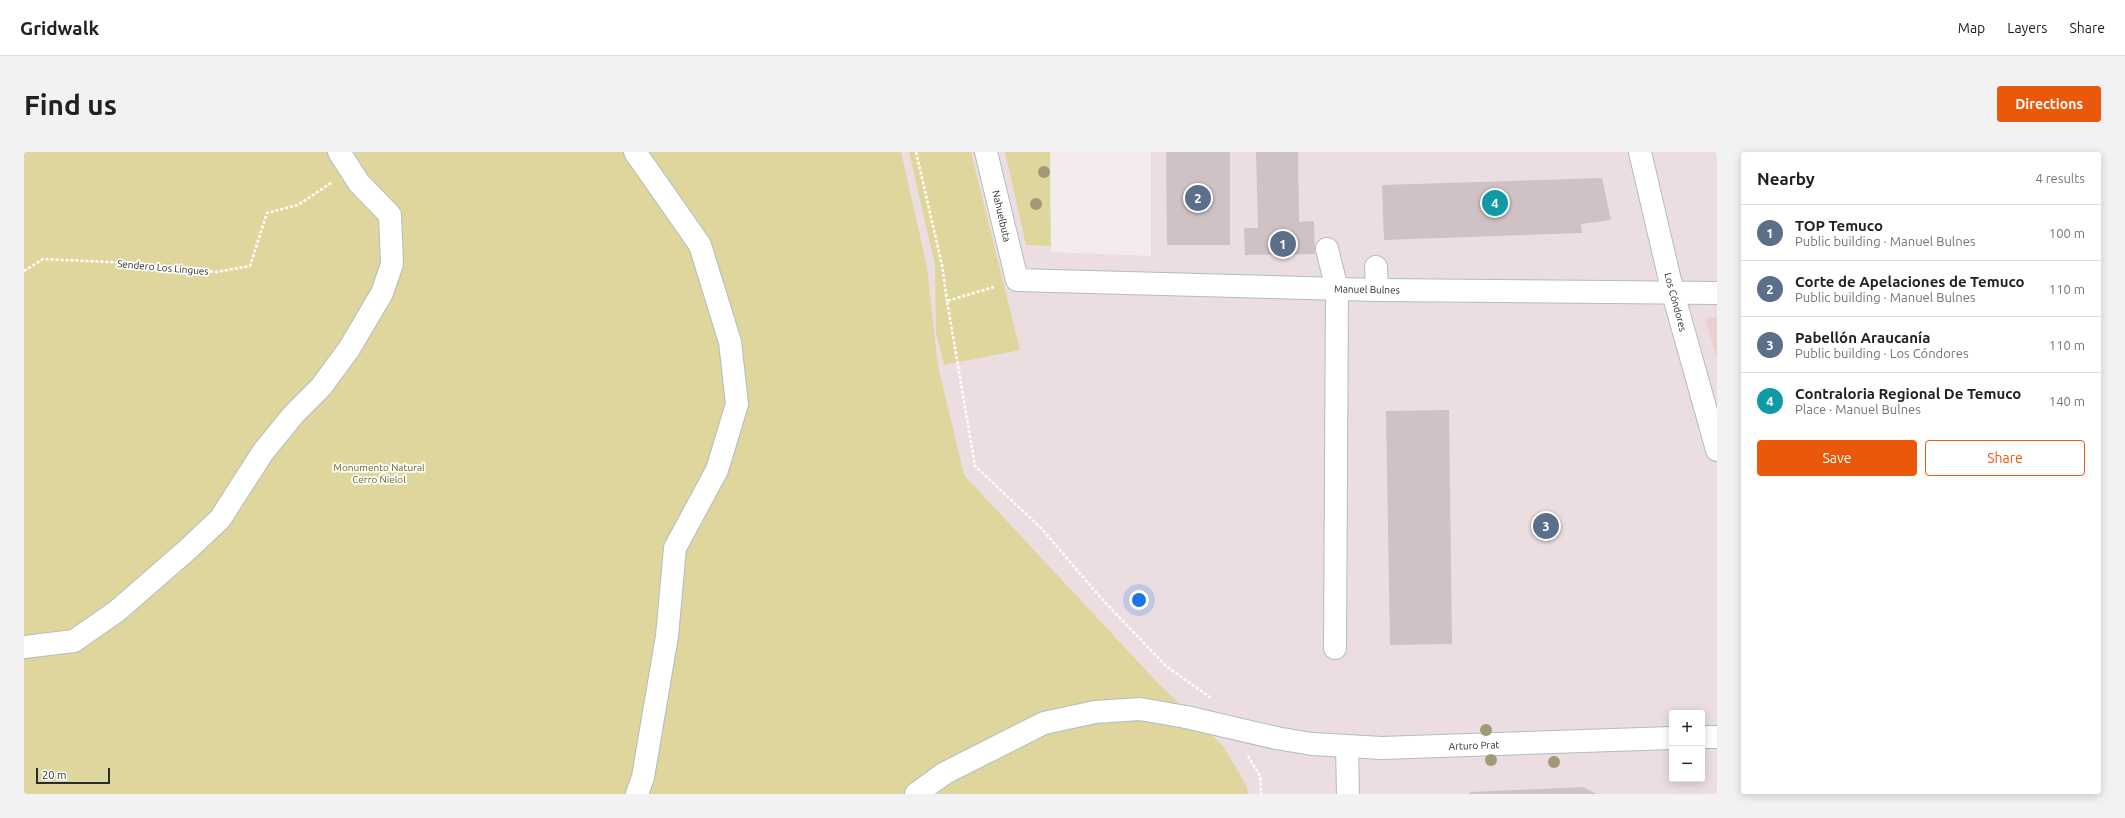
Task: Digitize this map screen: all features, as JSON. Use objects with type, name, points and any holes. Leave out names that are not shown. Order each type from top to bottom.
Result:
[{"type":"street","points":[[635,152],[700,245],[730,342],[737,404],[717,470],[675,548],[668,636],[643,777],[637,794]]},
{"type":"street","name":"Nahuelbuta","points":[[986,152],[1017,280]]},
{"type":"street","name":"Los Cóndores","points":[[1640,152],[1672,294],[1717,450]]},
{"type":"street","points":[[24,647],[74,641],[117,611],[187,550],[220,519],[263,452],[294,414],[321,386],[349,349],[382,293],[392,264],[390,215],[359,183],[345,160]]},
{"type":"street","points":[[1327,249],[1337,289],[1335,648]]},
{"type":"street","points":[[1376,267],[1377,290]]},
{"type":"street","name":"Manuel Bulnes","points":[[1017,280],[1377,290],[1672,294],[1717,293]]},
{"type":"street","name":"Arturo Prat","points":[[916,794],[945,773],[1044,723],[1095,712],[1140,709],[1186,717],[1276,738],[1347,747],[1382,748],[1669,738]]},
{"type":"street","points":[[1705,737],[1717,737]]},
{"type":"street","points":[[1347,747],[1348,794]]},
{"type":"path","points":[[916,152],[942,265],[975,466],[1041,528],[1100,598],[1166,666],[1213,699]]},
{"type":"path","name":"Sendero Los Lingues","points":[[24,271],[43,259],[132,263],[216,272],[250,266],[267,213],[298,205],[345,160]]},
{"type":"path","points":[[947,301],[1017,280]]},
{"type":"path","points":[[1244,750],[1260,776],[1261,794]]},
{"type":"shaded area","points":[[1050,152],[1151,152],[1151,256],[1051,252]]},
{"type":"shaded area","points":[[1717,317],[1717,359],[1705,318]]},
{"type":"green space","name":"Monumento Natural Cerro Ñielol","points":[[24,152],[901,152],[927,267],[938,366],[964,475],[1156,681],[1223,746],[1247,786],[1248,794],[24,794]]},
{"type":"green space","points":[[909,152],[971,152],[1020,350],[944,365],[936,332],[935,265]]},
{"type":"green space","points":[[1005,152],[1050,152],[1051,246],[1026,245]]},
{"type":"building","points":[[1166,152],[1230,152],[1230,245],[1167,245]]},
{"type":"building","points":[[1256,152],[1298,152],[1299,222],[1314,221],[1315,254],[1245,255],[1244,228],[1258,228]]},
{"type":"building","points":[[1602,178],[1611,220],[1581,224],[1582,233],[1384,240],[1382,185]]},
{"type":"building","points":[[1449,410],[1452,644],[1390,645],[1386,411]]},
{"type":"building","points":[[1583,787],[1597,794],[1469,794],[1471,792]]},
{"type":"place","name":"Corte de Apelaciones de Temuco","points":[[1198,198]]},
{"type":"place","name":"Contraloria Regional De Temuco","points":[[1495,203]]},
{"type":"place","name":"TOP Temuco","points":[[1283,244]]},
{"type":"place","name":"Pabellón Araucanía","points":[[1546,526]]}]
